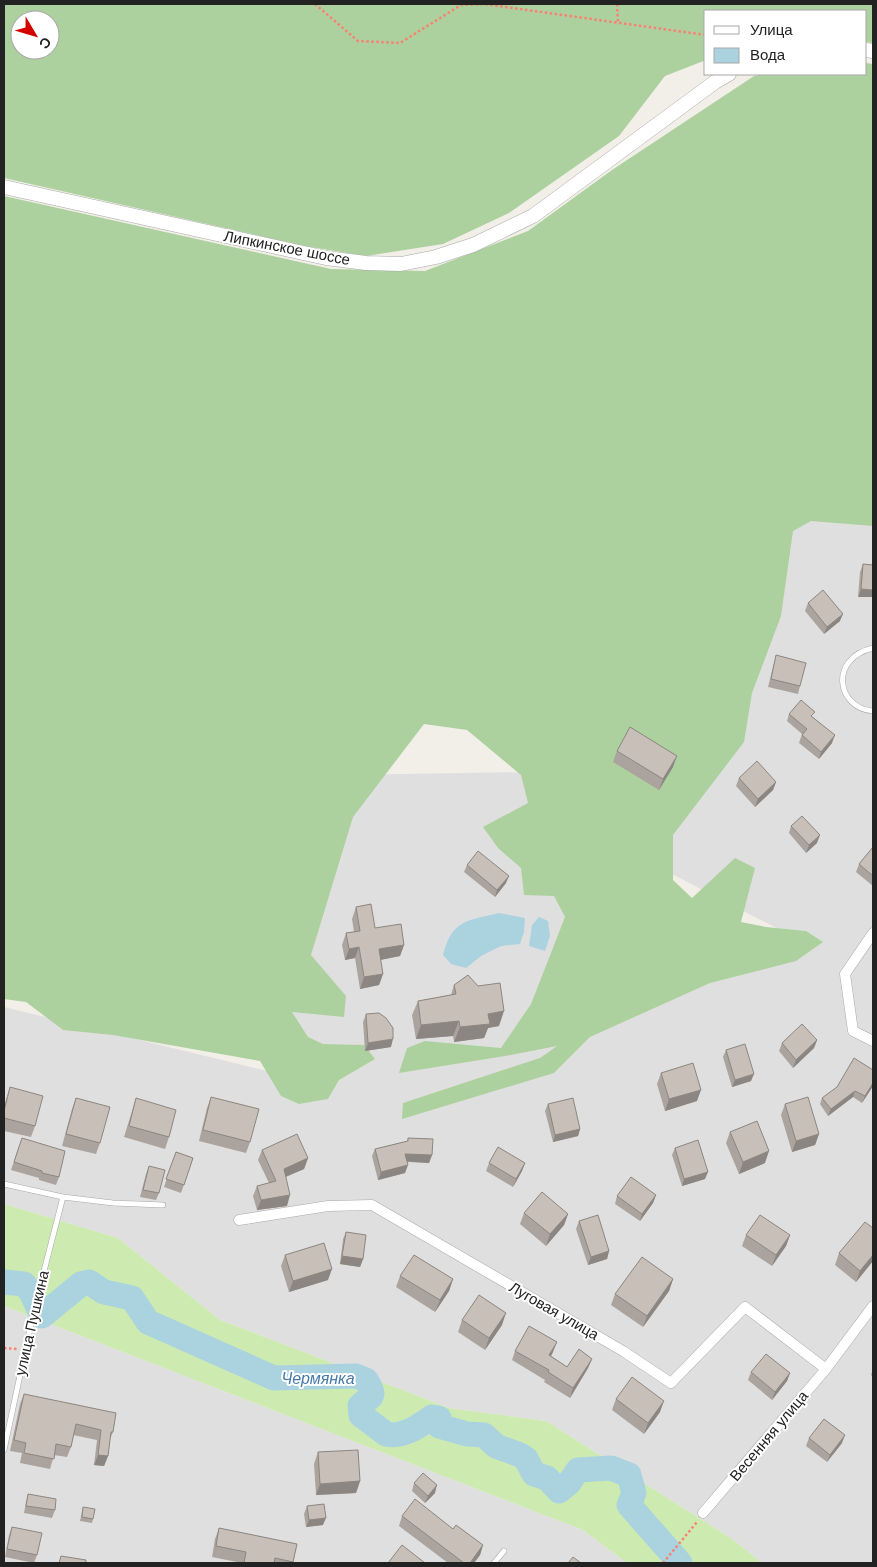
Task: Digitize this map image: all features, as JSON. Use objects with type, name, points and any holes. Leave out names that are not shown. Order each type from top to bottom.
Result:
[{"type":"street","name":"Липкинское шоссе","points":[[4,187],[326,258],[366,263],[401,264],[436,257],[474,245],[533,216],[715,82],[727,75]]},
{"type":"street","points":[[873,933],[845,974],[854,1030],[873,1041]]},
{"type":"street","name":"Луговая улица","points":[[239,1220],[328,1206],[372,1206],[622,1352],[671,1383],[745,1307],[826,1369]]},
{"type":"street","name":"Весенняя улица","points":[[703,1513],[826,1369],[873,1306]]},
{"type":"lane","points":[[873,648],[856,654],[847,662],[843,672],[842,684],[850,699],[869,711],[873,711]]},
{"type":"lane","points":[[4,1184],[63,1197],[113,1203],[163,1205]]},
{"type":"lane","name":"улица Пушкина","points":[[4,1450],[40,1284],[63,1197]]},
{"type":"lane","points":[[494,1563],[504,1550]]},
{"type":"path","points":[[315,4],[358,41],[400,43],[460,5],[484,4],[704,35]]},
{"type":"path","points":[[616,4],[618,23]]},
{"type":"path","points":[[4,1348],[25,1350]]},
{"type":"path","points":[[664,1562],[703,1513]]},
{"type":"shaded area","points":[[776,512],[873,524],[873,1563],[762,1563],[732,1539],[546,1421],[449,1408],[220,1320],[118,1238],[4,1204],[4,1007],[280,1074],[337,775],[534,772],[600,1008],[809,945],[649,862]]},
{"type":"shaded area","points":[[4,1306],[583,1530],[627,1563],[4,1563]]},
{"type":"green space","points":[[4,4],[873,4],[873,43],[867,42],[867,10],[704,10],[704,61],[665,76],[619,136],[509,213],[443,244],[366,256],[304,246],[4,178]]},
{"type":"green space","points":[[867,63],[873,64],[873,526],[811,521],[793,531],[781,616],[752,693],[744,742],[673,835],[673,880],[692,898],[735,858],[755,868],[741,922],[766,927],[806,931],[823,942],[796,961],[710,983],[590,1037],[554,1073],[402,1119],[403,1103],[540,1058],[557,1046],[399,1073],[407,1048],[425,1041],[501,1048],[531,1004],[565,917],[554,896],[524,895],[521,868],[498,848],[483,827],[528,803],[521,775],[467,730],[424,724],[353,817],[311,955],[346,996],[344,1017],[292,1012],[308,1037],[323,1044],[364,1045],[375,1059],[339,1080],[328,1099],[299,1104],[281,1096],[260,1061],[113,1035],[63,1030],[26,1002],[4,999],[4,196],[331,269],[425,271],[528,231],[612,170],[754,76],[867,75]]},
{"type":"green space","points":[[4,1204],[118,1238],[220,1320],[449,1408],[546,1421],[732,1539],[762,1563],[627,1563],[583,1530],[4,1306]]},
{"type":"water","points":[[499,913],[525,918],[524,932],[520,944],[501,946],[481,956],[466,968],[451,964],[443,955],[447,943],[456,928],[469,921]]},
{"type":"water","points":[[539,917],[548,921],[550,936],[545,951],[529,946],[532,925]]},
{"type":"building","points":[[863,564],[873,565],[873,590],[861,589]]},
{"type":"building","points":[[823,590],[843,614],[827,627],[808,603]]},
{"type":"building","points":[[776,655],[806,663],[800,686],[771,679]]},
{"type":"building","points":[[801,700],[815,712],[811,716],[835,735],[821,752],[802,735],[807,729],[789,714]]},
{"type":"building","points":[[630,727],[677,756],[663,779],[617,751]]},
{"type":"building","points":[[757,761],[776,782],[758,799],[739,778]]},
{"type":"building","points":[[802,816],[820,835],[809,845],[791,826]]},
{"type":"building","points":[[873,847],[873,876],[859,864]]},
{"type":"building","points":[[478,851],[509,876],[497,890],[467,865]]},
{"type":"building","points":[[371,904],[375,928],[401,924],[404,945],[379,949],[383,974],[364,977],[359,947],[349,949],[346,933],[360,931],[356,907]]},
{"type":"building","points":[[468,975],[478,986],[500,983],[504,1011],[488,1014],[490,1024],[460,1027],[459,1021],[421,1025],[418,1001],[456,994],[454,985]]},
{"type":"building","points":[[379,1013],[386,1018],[393,1028],[393,1039],[368,1043],[366,1014]]},
{"type":"building","points":[[802,1024],[817,1040],[796,1060],[782,1043]]},
{"type":"building","points":[[745,1044],[754,1074],[735,1080],[726,1050]]},
{"type":"building","points":[[854,1058],[873,1070],[873,1083],[865,1096],[855,1091],[831,1109],[822,1098],[837,1087]]},
{"type":"building","points":[[693,1063],[701,1090],[669,1099],[661,1073]]},
{"type":"building","points":[[10,1087],[43,1096],[35,1126],[4,1118]]},
{"type":"building","points":[[211,1097],[259,1109],[250,1142],[203,1130]]},
{"type":"building","points":[[808,1097],[819,1134],[796,1141],[785,1104]]},
{"type":"building","points":[[76,1098],[110,1107],[100,1143],[66,1134]]},
{"type":"building","points":[[136,1098],[176,1110],[169,1137],[129,1126]]},
{"type":"building","points":[[573,1098],[580,1129],[555,1135],[548,1104]]},
{"type":"building","points":[[757,1121],[769,1151],[743,1162],[730,1132]]},
{"type":"building","points":[[297,1134],[308,1158],[284,1169],[290,1195],[261,1200],[257,1186],[276,1181],[262,1150]]},
{"type":"building","points":[[22,1138],[65,1151],[59,1177],[42,1173],[42,1171],[14,1162]]},
{"type":"building","points":[[408,1138],[433,1139],[432,1155],[405,1154],[408,1165],[381,1172],[375,1149],[408,1141]]},
{"type":"building","points":[[698,1140],[708,1172],[684,1179],[675,1148]]},
{"type":"building","points":[[498,1147],[525,1163],[516,1179],[489,1163]]},
{"type":"building","points":[[176,1152],[193,1158],[184,1185],[166,1179]]},
{"type":"building","points":[[149,1166],[165,1170],[159,1193],[143,1190]]},
{"type":"building","points":[[631,1177],[656,1195],[642,1214],[617,1196]]},
{"type":"building","points":[[542,1192],[568,1214],[550,1234],[524,1213]]},
{"type":"building","points":[[598,1215],[609,1251],[591,1257],[579,1221]]},
{"type":"building","points":[[760,1215],[790,1235],[776,1255],[746,1235]]},
{"type":"building","points":[[865,1222],[873,1228],[873,1255],[860,1271],[839,1253]]},
{"type":"building","points":[[346,1232],[366,1235],[363,1259],[342,1256]]},
{"type":"building","points":[[324,1243],[332,1269],[293,1281],[285,1255]]},
{"type":"building","points":[[414,1255],[453,1279],[440,1300],[400,1276]]},
{"type":"building","points":[[642,1257],[673,1279],[647,1316],[615,1294]]},
{"type":"building","points":[[479,1295],[506,1313],[489,1338],[462,1320]]},
{"type":"building","points":[[529,1326],[557,1342],[549,1355],[567,1367],[579,1349],[592,1359],[573,1388],[548,1372],[549,1370],[515,1351]]},
{"type":"building","points":[[766,1354],[790,1373],[775,1392],[751,1372]]},
{"type":"building","points":[[632,1377],[664,1401],[648,1423],[616,1399]]},
{"type":"building","points":[[24,1394],[116,1413],[108,1456],[98,1455],[101,1430],[76,1424],[71,1447],[56,1444],[54,1459],[24,1453],[26,1443],[14,1440]]},
{"type":"building","points":[[824,1419],[845,1435],[830,1455],[809,1438]]},
{"type":"building","points":[[358,1450],[360,1481],[320,1484],[318,1452]]},
{"type":"building","points":[[423,1473],[437,1485],[428,1496],[414,1483]]},
{"type":"building","points":[[28,1494],[56,1499],[55,1510],[26,1506]]},
{"type":"building","points":[[415,1499],[453,1529],[456,1525],[483,1545],[470,1563],[464,1563],[402,1516]]},
{"type":"building","points":[[324,1504],[326,1518],[309,1520],[307,1506]]},
{"type":"building","points":[[83,1507],[95,1509],[93,1519],[82,1517]]},
{"type":"building","points":[[12,1527],[42,1533],[37,1555],[7,1549]]},
{"type":"building","points":[[219,1528],[297,1544],[293,1562],[275,1558],[274,1563],[244,1563],[246,1552],[216,1546]]},
{"type":"building","points":[[402,1545],[425,1563],[388,1563]]},
{"type":"building","points":[[61,1556],[86,1560],[86,1563],[59,1563]]},
{"type":"building","points":[[573,1557],[581,1563],[568,1563]]},
{"type":"waterway","name":"Чермянка","points":[[4,1282],[24,1284],[31,1292],[42,1316],[81,1284],[89,1282],[104,1292],[132,1298],[148,1322],[274,1378],[356,1376],[366,1380],[372,1391],[371,1396],[360,1406],[361,1415],[386,1434],[405,1433],[432,1417],[439,1418],[439,1426],[467,1434],[484,1435],[496,1446],[520,1455],[526,1459],[534,1474],[547,1478],[559,1491],[569,1483],[578,1470],[611,1468],[629,1475],[634,1493],[629,1505],[680,1563]]}]
